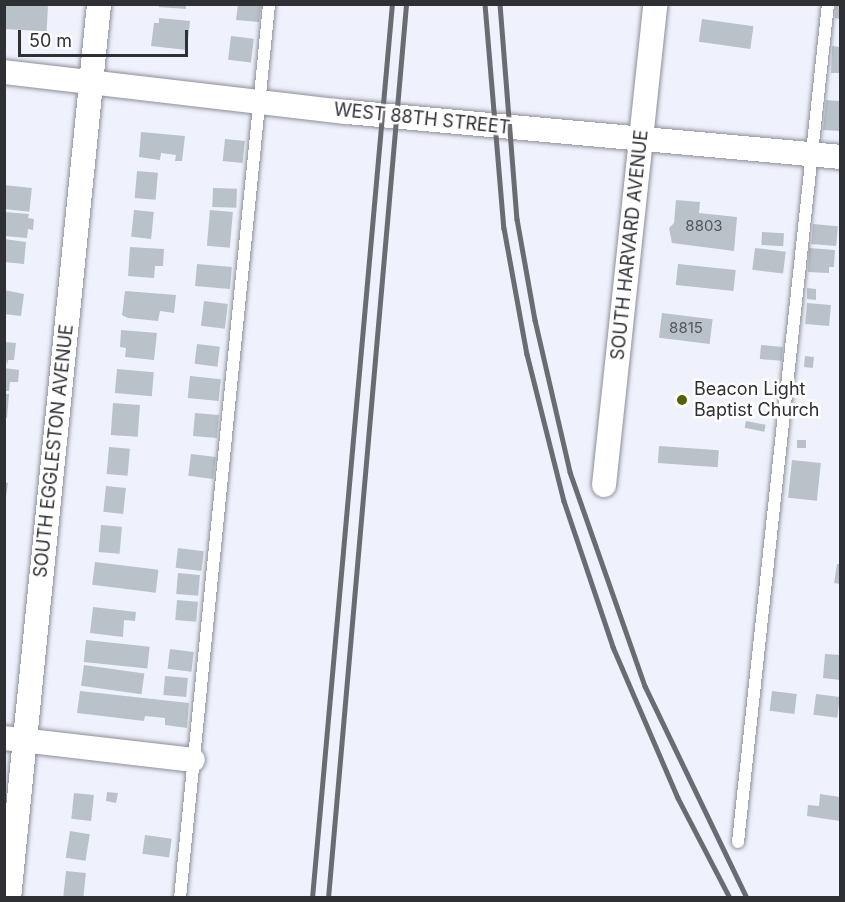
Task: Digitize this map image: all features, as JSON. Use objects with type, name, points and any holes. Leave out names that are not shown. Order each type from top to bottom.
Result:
[{"type":"street","name":"SOUTH EGGLESTON AVENUE","points":[[9,897],[15,739],[99,4]]},
{"type":"street","name":"SOUTH HARVARD AVENUE","points":[[604,485],[655,4]]},
{"type":"street","name":"WEST 88TH STREET","points":[[4,72],[258,102],[606,138],[641,138],[840,157]]},
{"type":"street","points":[[15,739],[193,760]]},
{"type":"lane","points":[[180,897],[269,4]]},
{"type":"lane","points":[[738,842],[828,4]]},
{"type":"building","points":[[4,4],[48,6],[47,31],[4,29]]},
{"type":"building","points":[[159,4],[186,4],[186,9],[159,7]]},
{"type":"building","points":[[238,4],[261,4],[259,22],[236,20]]},
{"type":"building","points":[[836,4],[840,4],[840,19],[835,18]]},
{"type":"building","points":[[159,18],[190,21],[187,50],[151,46],[154,23],[159,23]]},
{"type":"building","points":[[702,19],[753,26],[750,49],[699,42]]},
{"type":"building","points":[[231,36],[254,39],[251,63],[228,60]]},
{"type":"building","points":[[832,46],[840,47],[840,73],[831,73]]},
{"type":"building","points":[[826,100],[840,101],[840,131],[823,130]]},
{"type":"building","points":[[141,132],[185,136],[182,161],[175,161],[176,155],[161,153],[160,160],[139,157]]},
{"type":"building","points":[[225,139],[245,141],[243,163],[223,161]]},
{"type":"building","points":[[137,171],[158,173],[156,200],[135,198]]},
{"type":"building","points":[[4,185],[32,188],[29,212],[4,209]]},
{"type":"building","points":[[213,188],[237,189],[236,208],[212,207]]},
{"type":"building","points":[[676,200],[700,202],[699,213],[737,217],[734,251],[672,243],[669,228],[674,223]]},
{"type":"building","points":[[134,210],[154,212],[151,239],[131,237]]},
{"type":"building","points":[[210,210],[233,212],[230,248],[207,246]]},
{"type":"building","points":[[4,212],[29,214],[28,218],[34,219],[33,230],[28,229],[27,238],[4,236]]},
{"type":"building","points":[[813,224],[838,226],[836,246],[811,244]]},
{"type":"building","points":[[762,232],[784,233],[783,246],[761,245]]},
{"type":"building","points":[[4,239],[26,242],[24,264],[4,262]]},
{"type":"building","points":[[130,247],[164,249],[163,266],[155,266],[154,278],[128,276]]},
{"type":"building","points":[[755,248],[786,252],[783,274],[752,270]]},
{"type":"building","points":[[809,248],[835,250],[834,267],[829,267],[829,273],[808,272]]},
{"type":"building","points":[[197,264],[232,267],[230,289],[195,286]]},
{"type":"building","points":[[678,264],[736,270],[733,291],[676,285]]},
{"type":"building","points":[[807,288],[816,289],[816,300],[807,299]]},
{"type":"building","points":[[4,290],[24,294],[21,316],[4,314]]},
{"type":"building","points":[[125,291],[176,295],[174,313],[160,311],[158,321],[128,318],[122,315]]},
{"type":"building","points":[[204,301],[228,304],[225,329],[201,326]]},
{"type":"building","points":[[807,303],[831,305],[829,326],[805,324]]},
{"type":"building","points":[[662,313],[713,319],[710,344],[659,338]]},
{"type":"building","points":[[121,330],[157,333],[154,360],[125,357],[126,348],[120,347]]},
{"type":"building","points":[[4,342],[16,343],[14,360],[8,360],[7,366]]},
{"type":"building","points":[[197,344],[220,347],[217,367],[195,364]]},
{"type":"building","points":[[761,345],[783,347],[782,361],[760,359]]},
{"type":"building","points":[[805,356],[814,357],[813,368],[804,367]]},
{"type":"building","points":[[4,368],[19,370],[18,382],[10,382],[9,391],[4,391]]},
{"type":"building","points":[[117,369],[154,372],[152,396],[115,393]]},
{"type":"building","points":[[190,376],[221,379],[219,401],[188,398]]},
{"type":"building","points":[[4,394],[9,394],[7,418],[4,417]]},
{"type":"building","points":[[113,403],[140,405],[138,437],[111,435]]},
{"type":"building","points":[[195,413],[219,415],[217,438],[193,436]]},
{"type":"building","points":[[746,421],[766,425],[764,432],[745,428]]},
{"type":"building","points":[[797,440],[806,440],[806,448],[797,448]]},
{"type":"building","points":[[659,446],[719,450],[718,467],[658,463]]},
{"type":"building","points":[[109,447],[130,449],[128,476],[107,474]]},
{"type":"building","points":[[191,454],[216,457],[213,479],[188,476]]},
{"type":"building","points":[[792,460],[821,463],[817,501],[788,498]]},
{"type":"building","points":[[4,482],[8,483],[6,497],[4,497]]},
{"type":"building","points":[[106,486],[126,488],[123,514],[103,512]]},
{"type":"building","points":[[101,525],[122,527],[120,554],[99,552]]},
{"type":"building","points":[[178,548],[204,551],[201,571],[176,568]]},
{"type":"building","points":[[95,562],[159,570],[156,593],[92,585]]},
{"type":"building","points":[[837,564],[840,564],[840,584],[834,583]]},
{"type":"building","points":[[178,573],[200,575],[198,596],[176,594]]},
{"type":"building","points":[[177,600],[198,602],[196,622],[175,620]]},
{"type":"building","points":[[93,607],[136,612],[135,621],[124,620],[123,637],[90,633]]},
{"type":"building","points":[[86,640],[150,647],[147,669],[84,662]]},
{"type":"building","points":[[170,649],[194,652],[191,672],[168,669]]},
{"type":"building","points":[[825,654],[840,655],[840,680],[823,678]]},
{"type":"building","points":[[84,665],[144,673],[141,694],[81,686]]},
{"type":"building","points":[[165,676],[188,678],[186,697],[163,695]]},
{"type":"building","points":[[80,691],[189,703],[187,728],[165,725],[165,718],[145,716],[144,721],[77,713]]},
{"type":"building","points":[[772,691],[797,694],[794,714],[770,711]]},
{"type":"building","points":[[816,694],[840,697],[837,718],[813,715]]},
{"type":"building","points":[[107,792],[118,793],[116,803],[106,801]]},
{"type":"building","points":[[74,793],[94,795],[91,821],[71,819]]},
{"type":"building","points":[[820,794],[840,797],[840,821],[807,816],[808,805],[819,806]]},
{"type":"building","points":[[70,831],[90,834],[86,861],[66,858]]},
{"type":"building","points":[[145,835],[172,839],[169,858],[142,854]]},
{"type":"building","points":[[66,871],[86,873],[83,898],[63,897]]},
{"type":"railway","points":[[312,898],[392,4]]},
{"type":"railway","points":[[328,898],[406,4]]},
{"type":"railway","points":[[485,4],[504,228],[527,354],[564,501],[613,647],[678,798],[730,898]]},
{"type":"railway","points":[[500,4],[517,219],[535,320],[570,472],[645,686],[747,898]]},
{"type":"place","name":"Beacon Light Baptist Church","points":[[682,400]]}]
